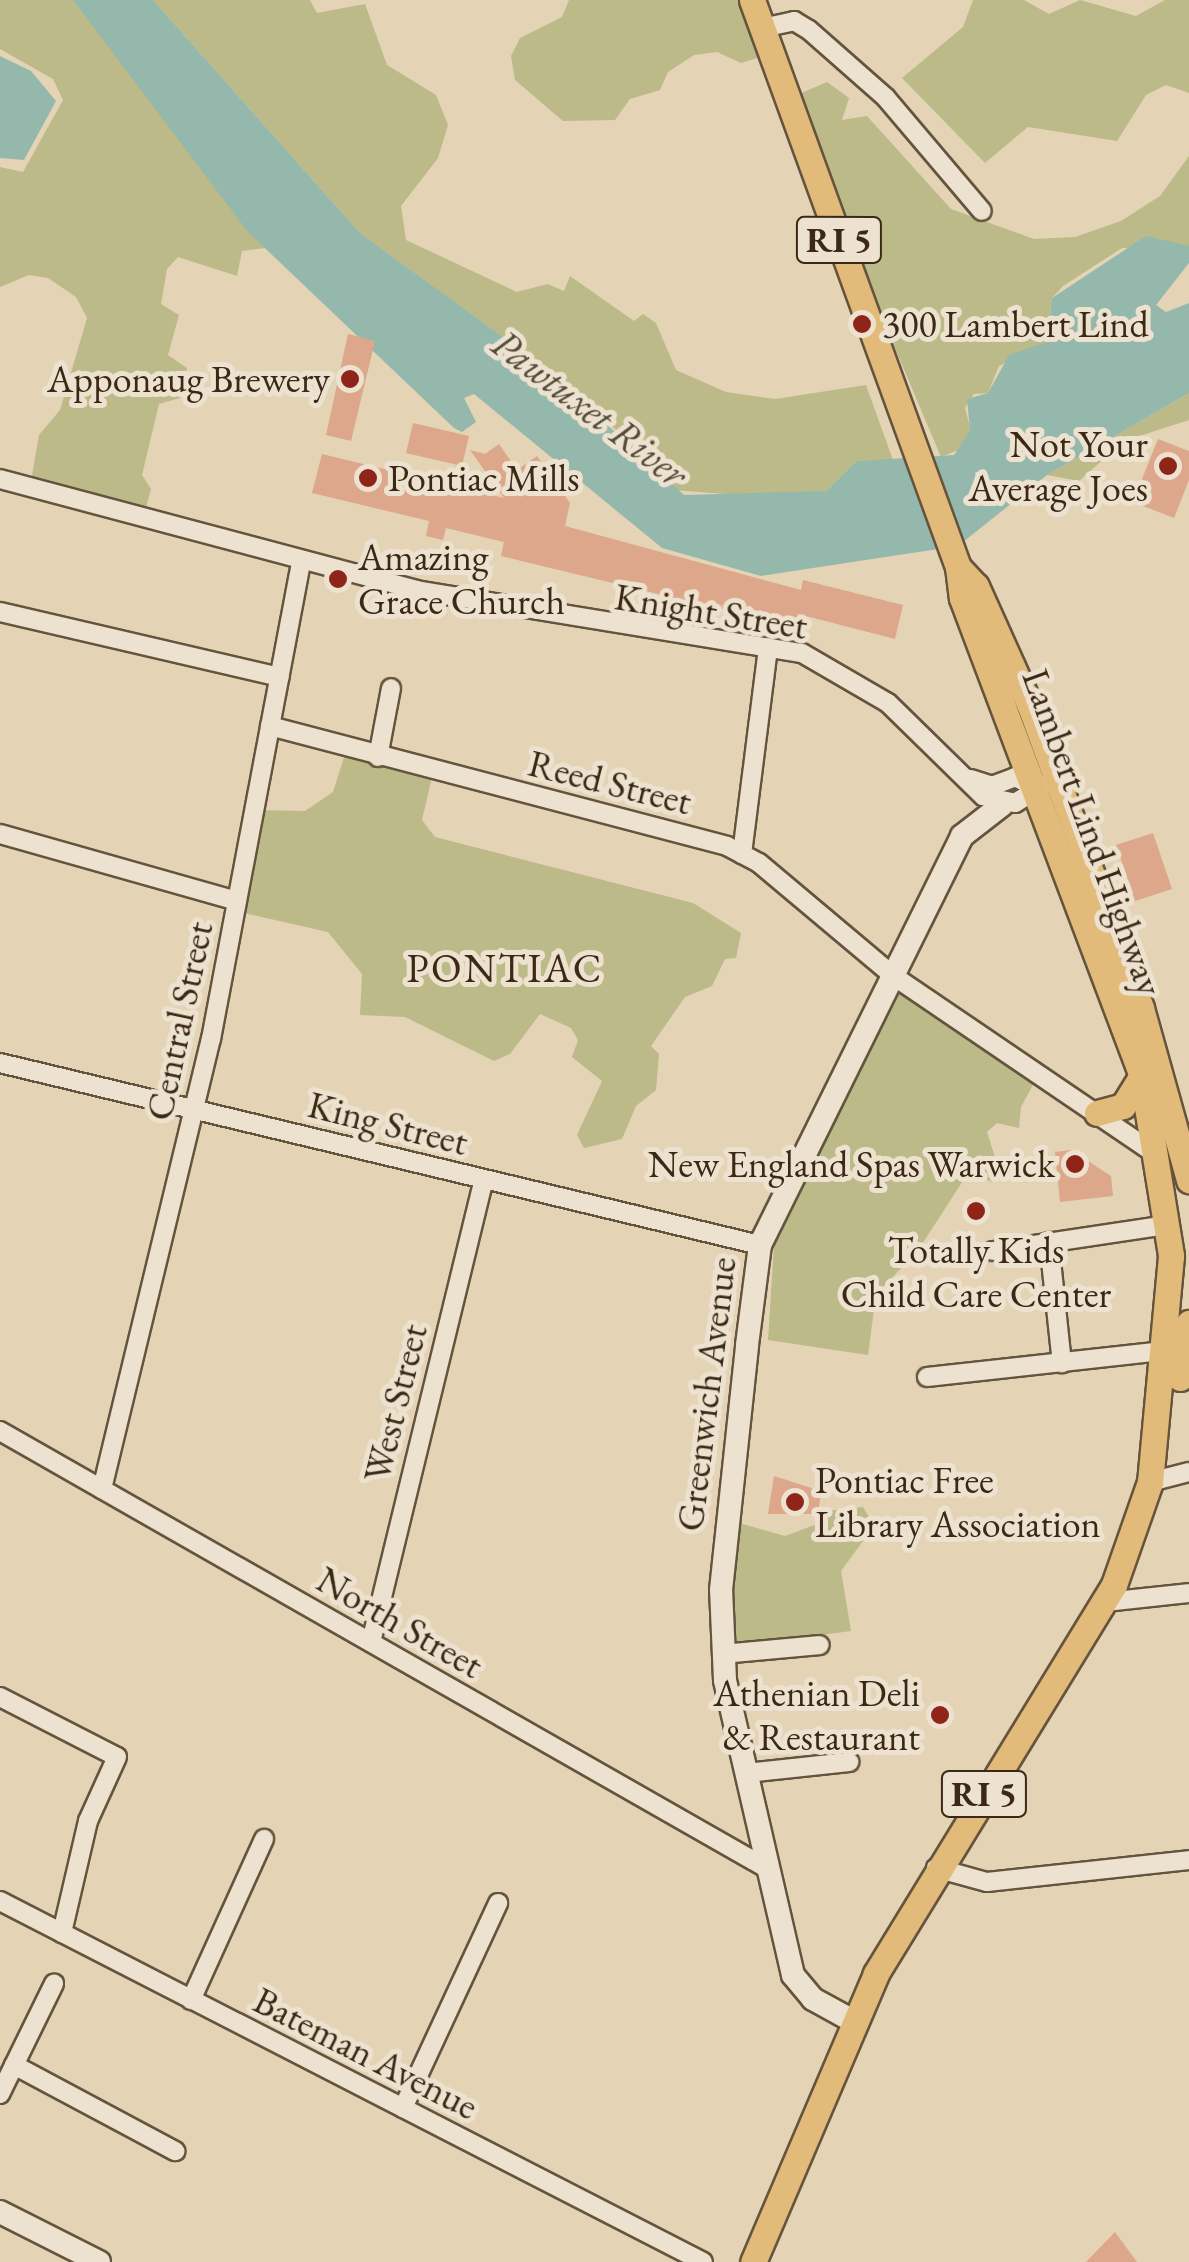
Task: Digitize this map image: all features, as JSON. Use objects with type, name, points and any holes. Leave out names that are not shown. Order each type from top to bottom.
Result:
[{"type":"main road","name":"RI 5","points":[[752,0],[762,28]]},
{"type":"main road","name":"Lambert Lind Highway","points":[[762,28],[954,555],[1015,667],[1046,785],[1142,1076],[1167,1225],[1167,1350],[1150,1482]]},
{"type":"main road","name":"Lambert Lind Highway","points":[[1046,785],[1146,1025],[1188,1172]]},
{"type":"main road","points":[[1097,1113],[1123,1106],[1142,1076]]},
{"type":"main road","name":"Lambert Lind Highway","points":[[753,2262],[853,2020],[936,1868],[1105,1602],[1166,1449],[1189,1323]]},
{"type":"street","points":[[762,28],[794,21],[809,30],[886,98],[982,211]]},
{"type":"street","name":"Knight Street","points":[[0,479],[300,562],[518,612],[802,653],[858,680],[1002,805]]},
{"type":"street","name":"Central Street","points":[[102,1489],[195,1107],[300,562]]},
{"type":"street","points":[[0,612],[280,677]]},
{"type":"street","points":[[742,854],[768,648]]},
{"type":"street","points":[[378,757],[391,688]]},
{"type":"street","name":"Reed Street","points":[[270,726],[742,854],[895,978],[1158,1156]]},
{"type":"street","points":[[968,778],[992,786],[1015,777],[1046,785]]},
{"type":"street","points":[[1002,805],[1023,801],[1046,785]]},
{"type":"street","name":"Greenwich Avenue","points":[[853,2020],[813,2000],[793,1975],[723,1654],[721,1590],[760,1245],[962,836],[1002,805]]},
{"type":"street","points":[[0,834],[237,901]]},
{"type":"street","name":"King Street","points":[[0,1063],[760,1245]]},
{"type":"street","points":[[1158,1156],[1188,1172]]},
{"type":"street","name":"West Street","points":[[371,1642],[484,1180]]},
{"type":"street","points":[[993,1250],[1167,1225]]},
{"type":"street","points":[[1049,1242],[1062,1364]]},
{"type":"street","points":[[927,1377],[1162,1351]]},
{"type":"street","name":"North Street","points":[[0,1430],[768,1868]]},
{"type":"street","points":[[1150,1482],[1189,1472]]},
{"type":"street","points":[[1105,1602],[1189,1593]]},
{"type":"street","points":[[723,1654],[820,1645]]},
{"type":"street","points":[[0,1696],[116,1757],[88,1821],[62,1933]]},
{"type":"street","points":[[746,1773],[848,1762]]},
{"type":"street","points":[[191,2000],[264,1839]]},
{"type":"street","points":[[936,1868],[988,1882],[1189,1860]]},
{"type":"street","name":"Bateman Avenue","points":[[0,1901],[702,2262]]},
{"type":"street","points":[[403,2108],[498,1904]]},
{"type":"street","points":[[0,2094],[54,1984]]},
{"type":"street","points":[[14,2065],[176,2151]]},
{"type":"street","points":[[0,2212],[100,2262]]},
{"type":"shaded area","points":[[0,0],[73,0],[265,248],[242,251],[237,276],[178,257],[167,269],[161,304],[179,315],[168,355],[187,368],[180,398],[159,404],[142,475],[151,489],[143,519],[30,487],[39,435],[60,410],[87,318],[76,297],[48,278],[29,275],[0,287],[0,167],[23,172],[63,100],[53,79],[0,49]]},
{"type":"shaded area","points":[[153,0],[310,0],[317,13],[365,4],[387,65],[436,95],[448,125],[438,158],[401,206],[406,240],[517,292],[548,284],[564,291],[570,276],[634,321],[643,314],[656,323],[676,370],[726,392],[775,399],[866,385],[893,460],[856,461],[826,491],[763,497],[674,490],[650,459],[543,367],[360,233]]},
{"type":"shaded area","points":[[569,0],[755,0],[771,54],[741,63],[717,52],[694,55],[668,72],[660,90],[630,99],[615,120],[563,121],[515,80],[511,56],[520,38],[562,17]]},
{"type":"shaded area","points":[[973,0],[1024,0],[1049,14],[1080,0],[1136,16],[1165,0],[1189,0],[1189,93],[1166,85],[1146,95],[1117,141],[1028,127],[985,163],[902,78],[963,27]]},
{"type":"shaded area","points":[[827,82],[849,98],[842,120],[867,116],[951,209],[1034,239],[1075,237],[1121,221],[1160,196],[1189,156],[1189,246],[1122,248],[1063,286],[1052,298],[1047,342],[999,366],[988,393],[974,394],[965,408],[971,431],[963,448],[941,457],[797,116],[797,95]]},
{"type":"shaded area","points":[[1189,393],[1189,420],[1124,441],[1079,481],[1047,475]]},
{"type":"shaded area","points":[[346,751],[433,773],[422,820],[435,837],[693,903],[741,933],[736,958],[725,959],[712,986],[685,997],[651,1046],[659,1054],[656,1090],[636,1106],[622,1139],[584,1148],[577,1135],[602,1081],[572,1057],[578,1040],[571,1028],[540,1014],[510,1054],[494,1061],[405,1017],[360,1015],[362,974],[328,932],[235,911],[251,810],[305,811],[333,792]]},
{"type":"shaded area","points":[[894,978],[1041,1070],[1021,1107],[1019,1128],[997,1123],[987,1132],[1000,1173],[993,1182],[968,1173],[917,1252],[876,1294],[868,1355],[768,1340],[774,1246],[831,1129],[819,1121]]},
{"type":"shaded area","points":[[863,1507],[874,1526],[841,1571],[851,1631],[723,1648],[732,1521],[785,1536],[817,1524],[825,1511]]},
{"type":"water","points":[[73,0],[153,0],[360,233],[544,367],[684,495],[826,491],[856,461],[954,455],[970,431],[967,399],[988,393],[1009,355],[1047,342],[1052,298],[1146,236],[1189,246],[1189,263],[1156,305],[1166,312],[1189,303],[1189,393],[1047,475],[958,546],[761,576],[662,548],[474,394],[464,398],[476,422],[462,432],[454,428],[248,232]]},
{"type":"water","points":[[0,56],[31,71],[56,101],[24,160],[0,158]]},
{"type":"building","points":[[348,334],[375,341],[351,441],[326,435]]},
{"type":"building","points":[[413,423],[469,436],[462,466],[406,453]]},
{"type":"building","name":"Not Your Average Joes","points":[[1158,439],[1189,451],[1189,480],[1174,518],[1133,502]]},
{"type":"building","name":"Pontiac Mills","points":[[499,444],[517,470],[537,456],[570,503],[565,526],[801,590],[803,580],[903,605],[895,639],[798,614],[795,627],[501,556],[504,542],[446,528],[443,540],[426,536],[429,521],[312,493],[322,454],[504,498],[470,450],[485,454]]},
{"type":"building","points":[[1153,833],[1172,889],[1135,901],[1116,845]]},
{"type":"building","name":"New England Spas Warwick","points":[[1071,1150],[1111,1176],[1113,1196],[1060,1202],[1055,1152]]},
{"type":"building","name":"Pontiac Free Library Association","points":[[774,1476],[821,1491],[818,1514],[768,1514]]},
{"type":"building","points":[[1115,2232],[1137,2262],[1086,2262]]},
{"type":"place","name":"300 Lambert Lind","points":[[862,324]]},
{"type":"place","name":"Apponaug Brewery","points":[[350,379]]},
{"type":"place","name":"Not Your Average Joes","points":[[1168,466]]},
{"type":"place","name":"Pontiac Mills","points":[[368,478]]},
{"type":"place","name":"Amazing Grace Church","points":[[338,579]]},
{"type":"place","name":"New England Spas Warwick","points":[[1075,1164]]},
{"type":"place","name":"Totally Kids Child Care Center","points":[[976,1211]]},
{"type":"place","name":"Pontiac Free Library Association","points":[[795,1502]]},
{"type":"place","name":"Athenian Deli & Restaurant","points":[[940,1715]]},
{"type":"district","name":"PONTIAC","points":[[505,968]]},
{"type":"water label","name":"Pawtuxet River","points":[[590,408]]}]
